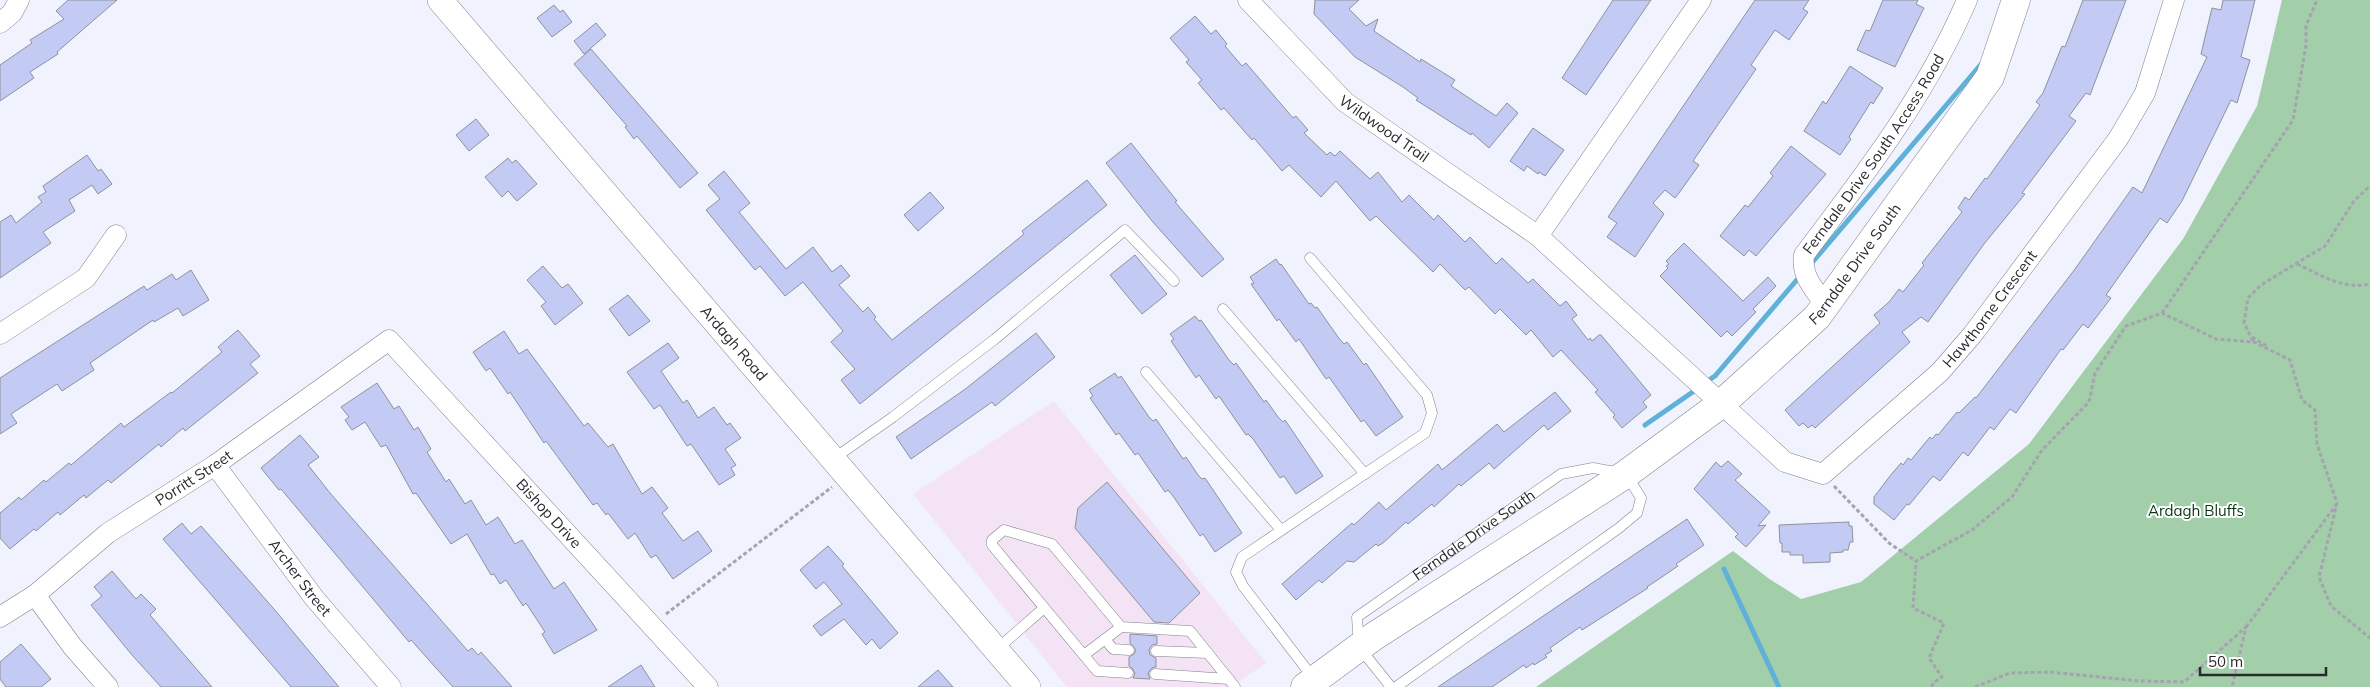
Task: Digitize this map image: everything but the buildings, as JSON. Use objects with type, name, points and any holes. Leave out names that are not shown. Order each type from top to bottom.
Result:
[{"type":"main road","name":"Ferndale Drive South","points":[[1310,684],[1359,648],[1626,474],[1721,404],[1817,317],[1990,77],[2016,0]]},
{"type":"street","points":[[0,23],[12,13],[19,0]]},
{"type":"street","name":"Ardagh Road","points":[[440,0],[1028,687]]},
{"type":"street","points":[[1538,236],[1701,0]]},
{"type":"street","name":"Ferndale Drive South Access Road","points":[[1826,306],[1806,277],[1803,268],[1804,255],[1886,146],[1933,69],[1967,0]]},
{"type":"street","name":"Hawthorne Crescent","points":[[1823,474],[1940,372],[1973,334],[2118,140],[2145,93],[2174,0]]},
{"type":"street","name":"Wildwood Trail","points":[[1254,2],[1345,102],[1538,236],[1721,404]]},
{"type":"street","points":[[0,334],[86,278],[116,235]]},
{"type":"street","name":"Porritt Street","points":[[0,617],[35,595],[108,533],[215,465],[389,340]]},
{"type":"street","name":"Bishop Drive","points":[[389,340],[708,687]]},
{"type":"street","points":[[1721,404],[1786,462],[1823,474]]},
{"type":"street","name":"Archer Street","points":[[215,465],[315,599],[391,687]]},
{"type":"street","points":[[35,595],[72,646],[108,687]]},
{"type":"lane","points":[[840,468],[893,417],[995,339],[1126,230],[1174,281]]},
{"type":"lane","points":[[1310,258],[1427,395],[1432,413],[1425,433],[1242,557],[1236,572],[1243,586],[1310,684]]},
{"type":"lane","points":[[1223,309],[1365,474]]},
{"type":"lane","points":[[1146,372],[1281,530]]},
{"type":"lane","points":[[1396,687],[1619,528],[1637,513],[1641,498],[1626,474]]},
{"type":"lane","points":[[1121,627],[1052,544],[1004,530],[992,540],[992,545],[1097,671],[1128,673]]},
{"type":"lane","points":[[996,650],[1044,608]]},
{"type":"lane","points":[[1084,655],[1121,627],[1190,632],[1232,683]]},
{"type":"lane","points":[[1105,639],[1113,649],[1129,650]]},
{"type":"lane","points":[[1359,648],[1391,687]]},
{"type":"lane","points":[[1156,650],[1208,653]]},
{"type":"lane","points":[[1156,674],[1232,683]]},
{"type":"path","points":[[1916,561],[1972,530],[2012,497],[2042,450],[2088,402],[2095,373],[2126,326],[2162,313],[2293,120],[2306,45],[2306,26],[2317,0]]},
{"type":"path","points":[[2254,342],[2244,323],[2248,298],[2261,285],[2325,246],[2354,201],[2370,186]]},
{"type":"path","points":[[2297,263],[2336,283],[2359,286],[2370,284]]},
{"type":"path","points":[[2162,313],[2216,339],[2254,342],[2290,360]]},
{"type":"path","points":[[2251,337],[2290,360],[2302,400],[2315,410],[2317,444],[2337,503],[2319,577],[2331,606],[2370,638]]},
{"type":"path","points":[[651,625],[840,468]]},
{"type":"path","points":[[1823,474],[1889,543],[1916,561]]},
{"type":"path","points":[[1975,687],[2010,672],[2049,672],[2140,681],[2184,682],[2246,627],[2337,503]]},
{"type":"path","points":[[1916,561],[1913,608],[1944,623],[1929,658],[1942,677],[1933,683],[1932,687]]},
{"type":"path","points":[[2232,687],[2246,627]]},
{"type":"shaded area","points":[[1054,401],[1266,663],[1232,687],[1067,687],[913,494]]},
{"type":"green space","name":"Ardagh Bluffs","points":[[2282,0],[2370,0],[2370,687],[1536,687],[1733,551],[1768,578],[1801,599],[1861,582],[2029,444],[2183,239],[2257,106]]},
{"type":"waterway","points":[[1810,265],[1983,62]]},
{"type":"waterway","points":[[1706,382],[1715,376],[1801,275]]},
{"type":"waterway","points":[[1645,425],[1697,389]]},
{"type":"waterway","points":[[1724,569],[1779,687]]}]
